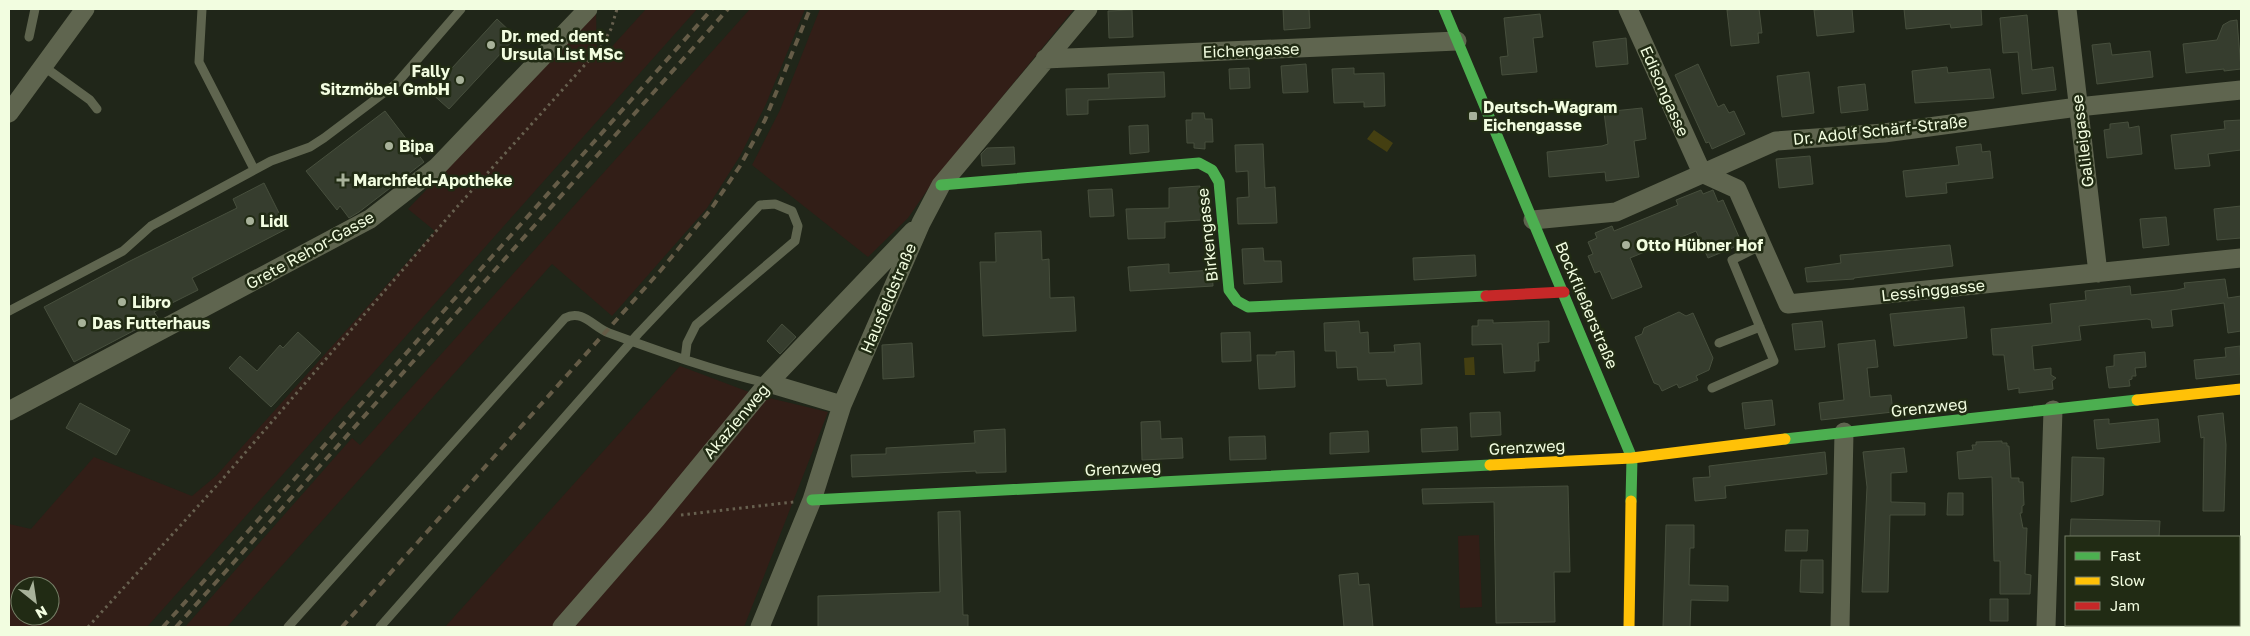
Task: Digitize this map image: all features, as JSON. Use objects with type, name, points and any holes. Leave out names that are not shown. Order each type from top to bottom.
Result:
[{"type":"street","points":[[9,113],[85,9]]},
{"type":"street","name":"Grete Rehor-Gasse","points":[[9,411],[353,230],[370,219],[437,167],[588,9]]},
{"type":"street","name":"Hausfeldstraße","points":[[760,627],[812,500],[842,405],[921,223],[942,185],[1088,9]]},
{"type":"street","name":"Bockfließerstraße","points":[[1444,9],[1632,458],[1629,627]]},
{"type":"street","name":"Edisongasse","points":[[1628,9],[1702,173]]},
{"type":"street","name":"Galileigasse","points":[[2067,9],[2098,273]]},
{"type":"street","name":"Eichengasse","points":[[1045,59],[1457,41]]},
{"type":"street","name":"Dr. Adolf Schärf-Straße","points":[[1533,220],[1616,212],[1776,140],[1884,133],[2078,107],[2241,90]]},
{"type":"street","name":"Birkengasse","points":[[942,185],[1200,162],[1212,169],[1219,182],[1229,290],[1237,301],[1248,307],[1564,292]]},
{"type":"street","name":"Lessinggasse","points":[[1702,173],[1737,188],[1788,304],[2241,258]]},
{"type":"street","name":"Akazienweg","points":[[562,627],[657,518],[736,419],[921,223]]},
{"type":"street","points":[[768,383],[842,405]]},
{"type":"street","name":"Grenzweg","points":[[812,500],[1632,458],[1844,432],[2241,389]]},
{"type":"street","points":[[2046,627],[2053,410]]},
{"type":"street","points":[[1840,627],[1844,432]]},
{"type":"lane","points":[[29,37],[35,9]]},
{"type":"lane","points":[[202,9],[199,62],[254,169]]},
{"type":"lane","points":[[9,311],[123,251],[152,226],[254,169],[310,147],[386,93],[397,83],[461,9]]},
{"type":"lane","points":[[44,66],[90,100],[97,109]]},
{"type":"lane","points":[[380,627],[632,341],[760,205],[775,204],[792,210],[798,226],[795,241],[696,325],[687,343],[685,359]]},
{"type":"lane","points":[[1712,388],[1774,361],[1732,260],[1762,245]]},
{"type":"lane","points":[[288,627],[565,318],[573,314],[579,315],[606,332],[738,376],[768,383]]},
{"type":"lane","points":[[1719,343],[1760,327]]},
{"type":"path","points":[[88,627],[220,482],[434,237],[456,208],[601,47],[611,29],[617,9]]},
{"type":"path","points":[[657,518],[812,500]]},
{"type":"shaded area","points":[[646,9],[697,9],[147,627],[9,627],[9,524],[31,529],[94,457],[192,496],[216,476],[435,231],[408,209],[596,11],[597,63]]},
{"type":"shaded area","points":[[750,9],[805,9],[766,104],[740,156],[707,208],[612,316],[552,264],[227,627],[185,627],[352,438],[360,445]]},
{"type":"shaded area","points":[[820,9],[1074,9],[935,179],[908,218],[868,257],[752,165],[780,110]]},
{"type":"shaded area","points":[[1374,130],[1393,143],[1387,152],[1367,139]]},
{"type":"shaded area","points":[[1474,357],[1475,375],[1465,375],[1464,358]]},
{"type":"shaded area","points":[[680,366],[749,392],[652,515],[554,627],[445,627]]},
{"type":"shaded area","points":[[761,396],[828,412],[744,627],[567,627]]},
{"type":"shaded area","points":[[1479,535],[1482,607],[1460,608],[1458,536]]},
{"type":"building","points":[[1283,9],[1309,9],[1310,28],[1284,30]]},
{"type":"building","points":[[1759,9],[1762,33],[1758,33],[1759,43],[1731,46],[1727,10]]},
{"type":"building","points":[[1852,9],[1854,32],[1817,36],[1814,10]]},
{"type":"building","points":[[1904,9],[1981,9],[1982,25],[1951,28],[1950,24],[1906,29]]},
{"type":"building","points":[[1132,10],[1133,37],[1109,38],[1108,11]]},
{"type":"building","points":[[1540,14],[1543,37],[1533,38],[1537,72],[1502,75],[1500,57],[1508,56],[1504,18]]},
{"type":"building","points":[[2027,15],[2032,70],[2053,67],[2056,90],[2022,94],[2018,52],[2003,53],[2000,18]]},
{"type":"building","points":[[497,19],[516,37],[449,109],[430,92]]},
{"type":"building","points":[[2237,20],[2241,69],[2186,73],[2183,44],[2217,40],[2223,25]]},
{"type":"building","points":[[1626,38],[1628,64],[1596,67],[1593,42]]},
{"type":"building","points":[[2110,43],[2112,55],[2150,51],[2153,77],[2097,84],[2092,45]]},
{"type":"building","points":[[1306,64],[1308,92],[1283,93],[1281,66]]},
{"type":"building","points":[[1698,64],[1718,107],[1724,104],[1729,113],[1734,111],[1745,134],[1712,149],[1709,142],[1706,143],[1675,75]]},
{"type":"building","points":[[1947,67],[1948,73],[1990,69],[1994,98],[1915,103],[1912,71]]},
{"type":"building","points":[[1249,68],[1250,88],[1230,89],[1229,69]]},
{"type":"building","points":[[1354,68],[1354,74],[1384,73],[1385,106],[1364,107],[1364,102],[1334,103],[1332,69]]},
{"type":"building","points":[[1164,72],[1165,97],[1088,100],[1088,114],[1067,115],[1066,89],[1109,88],[1108,74]]},
{"type":"building","points":[[1809,72],[1814,113],[1782,117],[1777,76]]},
{"type":"building","points":[[1865,84],[1868,110],[1841,113],[1838,87]]},
{"type":"building","points":[[1642,108],[1646,139],[1634,141],[1639,177],[1606,181],[1605,172],[1549,177],[1547,152],[1608,144],[1604,112]]},
{"type":"building","points":[[385,111],[424,162],[349,218],[340,206],[337,210],[306,171]]},
{"type":"building","points":[[1192,113],[1204,113],[1205,119],[1212,119],[1213,142],[1205,142],[1205,149],[1194,148],[1194,143],[1187,143],[1186,120],[1192,120]]},
{"type":"building","points":[[2241,120],[2241,150],[2208,154],[2210,166],[2175,169],[2171,135],[2225,129],[2224,121]]},
{"type":"building","points":[[2128,122],[2129,128],[2139,126],[2142,154],[2107,158],[2104,130],[2110,129],[2110,124]]},
{"type":"building","points":[[1148,125],[1149,152],[1130,154],[1129,126]]},
{"type":"building","points":[[1263,144],[1265,188],[1275,187],[1277,223],[1238,224],[1237,198],[1249,197],[1248,171],[1236,172],[1235,145]]},
{"type":"building","points":[[1981,144],[1982,152],[1990,151],[1993,178],[1946,183],[1947,193],[1906,197],[1903,171],[1959,165],[1956,147]]},
{"type":"building","points":[[1014,147],[1015,164],[982,166],[981,154],[987,148]]},
{"type":"building","points":[[1810,156],[1813,184],[1779,188],[1776,159]]},
{"type":"building","points":[[264,183],[281,217],[283,216],[290,227],[192,278],[198,290],[154,312],[158,318],[74,362],[44,307],[128,262],[237,208],[233,199]]},
{"type":"building","points":[[1200,186],[1201,220],[1165,222],[1165,238],[1128,239],[1126,209],[1169,208],[1169,188]]},
{"type":"building","points":[[1112,189],[1114,216],[1090,217],[1088,190]]},
{"type":"building","name":"Otto Hübner Hof","points":[[1701,190],[1703,194],[1713,190],[1718,202],[1723,200],[1742,244],[1708,258],[1696,231],[1630,258],[1642,287],[1612,299],[1600,271],[1595,273],[1588,256],[1593,254],[1588,242],[1597,238],[1595,233],[1612,226],[1614,231],[1678,205],[1676,200]]},
{"type":"building","points":[[2241,206],[2241,238],[2217,240],[2214,209]]},
{"type":"building","points":[[2166,217],[2169,245],[2143,248],[2140,219]]},
{"type":"building","points":[[1041,231],[1042,260],[1049,259],[1050,298],[1074,297],[1076,331],[983,336],[980,262],[996,262],[995,233]]},
{"type":"building","points":[[1950,245],[1953,266],[1854,279],[1807,282],[1805,268],[1841,263],[1840,255]]},
{"type":"building","points":[[1263,248],[1264,261],[1281,261],[1282,282],[1244,284],[1242,249]]},
{"type":"building","points":[[1475,255],[1476,276],[1414,280],[1413,258]]},
{"type":"building","points":[[1169,264],[1169,273],[1212,270],[1213,286],[1130,291],[1128,267]]},
{"type":"building","points":[[2225,279],[2228,298],[2241,296],[2241,331],[2228,333],[2224,303],[2171,310],[2173,326],[2152,328],[2151,320],[2147,319],[2079,326],[2081,340],[2032,346],[2034,370],[2051,368],[2051,375],[2056,378],[2052,381],[2053,389],[2019,393],[2019,388],[2008,390],[2004,355],[1993,355],[1991,329],[2052,323],[2050,304],[2086,300],[2085,291],[2130,286],[2131,295],[2177,290],[2185,288],[2184,283]]},
{"type":"building","points":[[1964,307],[1967,338],[1894,346],[1890,314]]},
{"type":"building","points":[[1679,312],[1686,316],[1693,313],[1713,358],[1709,370],[1696,376],[1698,380],[1679,388],[1677,384],[1662,391],[1659,385],[1654,383],[1635,337],[1642,334],[1644,328]]},
{"type":"building","points":[[1478,320],[1493,320],[1493,323],[1549,321],[1549,342],[1538,343],[1539,361],[1535,361],[1535,371],[1504,373],[1502,344],[1472,345],[1472,326],[1478,326]]},
{"type":"building","points":[[1359,321],[1360,333],[1368,332],[1369,353],[1395,352],[1394,345],[1420,343],[1422,384],[1387,386],[1386,379],[1358,380],[1357,367],[1337,368],[1336,351],[1325,351],[1324,323]]},
{"type":"building","points":[[1822,321],[1825,347],[1795,350],[1792,324]]},
{"type":"building","points":[[782,324],[796,337],[780,354],[767,341]]},
{"type":"building","points":[[298,332],[321,353],[271,407],[229,368],[240,356],[257,371],[280,345],[283,348]]},
{"type":"building","points":[[1250,332],[1251,361],[1222,362],[1221,333]]},
{"type":"building","points":[[1875,340],[1878,367],[1867,368],[1870,397],[1891,395],[1893,412],[1821,420],[1819,403],[1844,400],[1838,344]]},
{"type":"building","points":[[912,343],[914,377],[883,379],[882,345]]},
{"type":"building","points":[[2240,346],[2241,374],[2196,379],[2194,360],[2226,357],[2225,348]]},
{"type":"building","points":[[1294,351],[1295,387],[1259,389],[1257,355],[1276,355],[1276,352]]},
{"type":"building","points":[[2145,352],[2146,367],[2135,368],[2136,376],[2132,376],[2132,379],[2129,380],[2130,386],[2109,388],[2106,367],[2114,366],[2114,355]]},
{"type":"building","points":[[1772,400],[1775,425],[1745,429],[1742,403]]},
{"type":"building","points":[[80,403],[130,430],[116,455],[66,428]]},
{"type":"building","points":[[1500,412],[1501,435],[1471,437],[1470,413]]},
{"type":"building","points":[[2223,413],[2226,445],[2224,511],[2203,511],[2204,437],[2201,438],[2198,416]]},
{"type":"building","points":[[2109,419],[2109,424],[2158,419],[2160,442],[2097,449],[2094,420]]},
{"type":"building","points":[[1160,421],[1161,439],[1182,438],[1183,458],[1142,460],[1141,422]]},
{"type":"building","points":[[1457,427],[1458,450],[1422,452],[1421,429]]},
{"type":"building","points":[[1005,429],[1006,472],[976,473],[976,471],[852,477],[851,455],[886,454],[886,448],[975,443],[974,431]]},
{"type":"building","points":[[1368,431],[1369,452],[1330,454],[1330,433]]},
{"type":"building","points":[[1265,436],[1266,459],[1230,460],[1229,437]]},
{"type":"building","points":[[2002,441],[2002,443],[2007,443],[2007,446],[2009,446],[2011,478],[2019,478],[2019,482],[2023,482],[2024,505],[2022,506],[2022,513],[2020,513],[2023,528],[2027,528],[2025,574],[2031,575],[2030,594],[2000,594],[2000,561],[1994,561],[1992,477],[1959,479],[1957,452],[1973,450],[1972,445],[1976,445],[1976,442]]},
{"type":"building","points":[[1904,448],[1907,472],[1891,473],[1891,502],[1925,503],[1925,515],[1890,515],[1888,592],[1862,592],[1867,487],[1863,452]]},
{"type":"building","points":[[1825,452],[1827,474],[1725,486],[1726,498],[1695,501],[1693,478],[1710,477],[1709,466]]},
{"type":"building","points":[[2072,457],[2104,458],[2103,495],[2071,502]]},
{"type":"building","points":[[1568,486],[1570,572],[1554,572],[1555,622],[1496,623],[1494,502],[1423,504],[1422,489]]},
{"type":"building","points":[[1948,493],[1963,493],[1963,515],[1947,515]]},
{"type":"building","points":[[960,511],[963,615],[968,615],[968,627],[818,627],[818,596],[940,592],[938,512]]},
{"type":"building","points":[[2071,519],[2160,521],[2159,536],[2070,536]]},
{"type":"building","points":[[1666,525],[1694,525],[1694,548],[1690,548],[1689,585],[1728,586],[1728,601],[1691,600],[1690,627],[1663,627]]},
{"type":"building","points":[[1786,530],[1808,530],[1807,551],[1785,551]]},
{"type":"building","points":[[1801,560],[1823,560],[1823,593],[1800,592]]},
{"type":"building","points":[[1358,573],[1359,585],[1369,584],[1373,627],[1344,627],[1339,575]]},
{"type":"building","points":[[1990,599],[2008,599],[2008,621],[1990,621]]},
{"type":"railway","points":[[163,627],[712,9]]},
{"type":"railway","points":[[176,627],[728,9]]},
{"type":"railway","points":[[342,627],[661,270],[711,209],[740,166],[765,120],[810,9]]},
{"type":"traffic: fast","points":[[1444,9],[1632,458],[1631,501]]},
{"type":"traffic: fast","points":[[941,185],[1199,163],[1212,170],[1219,182],[1229,290],[1237,301],[1248,307],[1486,296]]},
{"type":"traffic: fast","points":[[1785,439],[2137,400]]},
{"type":"traffic: fast","points":[[812,500],[1490,465]]},
{"type":"traffic: slow","points":[[2137,400],[2241,389]]},
{"type":"traffic: slow","points":[[1490,465],[1632,458],[1785,439]]},
{"type":"traffic: slow","points":[[1629,627],[1631,501]]},
{"type":"traffic: jam","points":[[1486,296],[1564,292]]},
{"type":"place","name":"Dr. med. dent. Ursula List MSc","points":[[491,45]]},
{"type":"place","name":"Fally Sitzmöbel GmbH","points":[[460,80]]},
{"type":"place","name":"Deutsch-Wagram Eichengasse","points":[[1473,116]]},
{"type":"place","name":"Bipa","points":[[389,146]]},
{"type":"place","name":"Marchfeld-Apotheke","points":[[343,180]]},
{"type":"place","name":"Lidl","points":[[250,221]]},
{"type":"place","name":"Otto Hübner Hof","points":[[1626,245]]},
{"type":"place","name":"Libro","points":[[122,302]]},
{"type":"place","name":"Das Futterhaus","points":[[82,323]]}]
